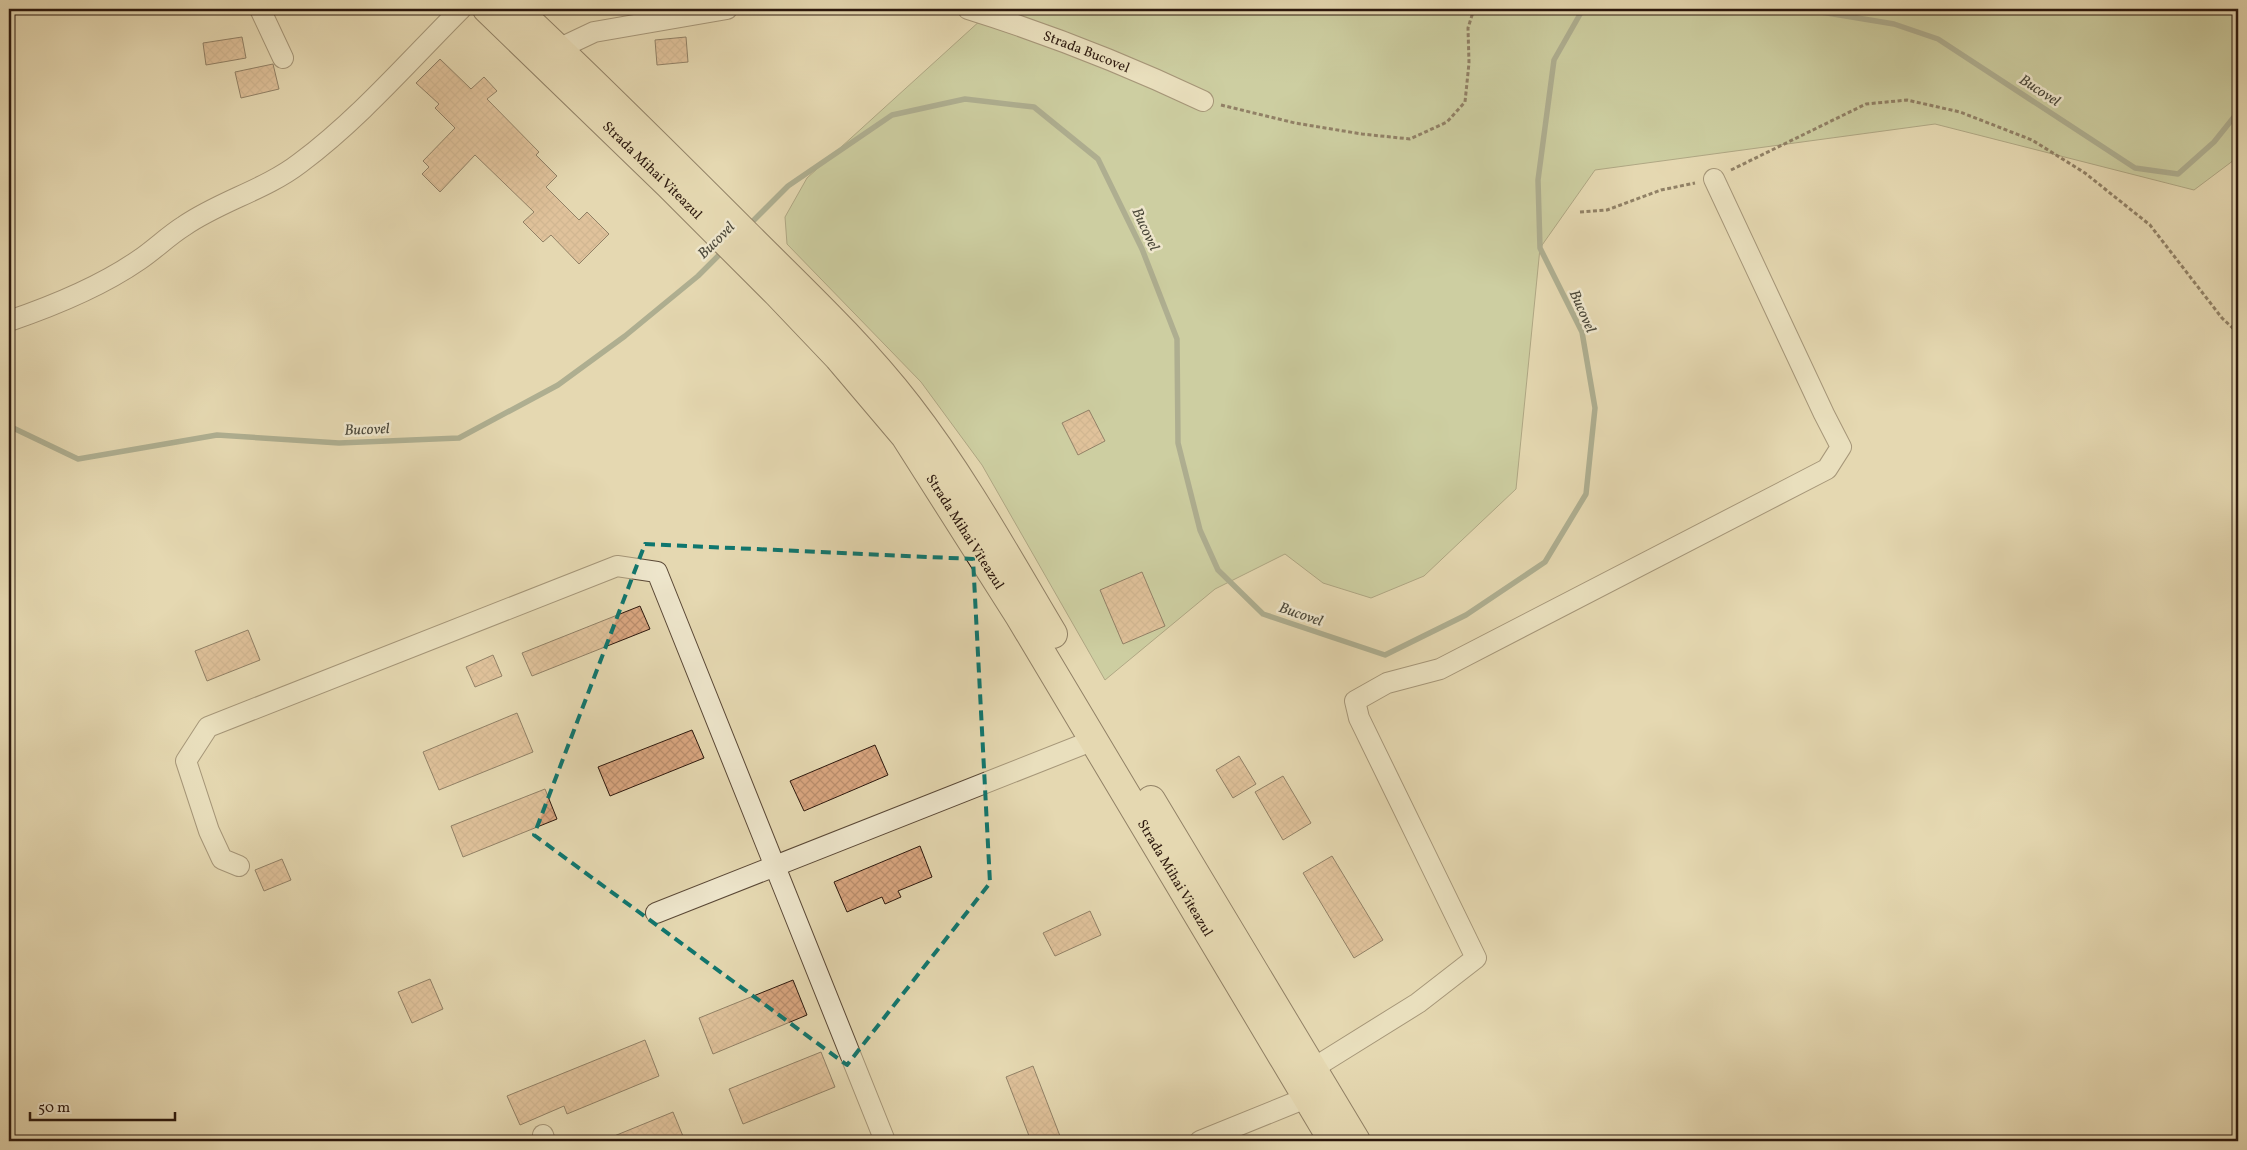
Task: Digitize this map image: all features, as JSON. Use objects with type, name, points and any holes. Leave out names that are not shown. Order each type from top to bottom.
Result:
[{"type":"main road","name":"Strada Mihai Viteazul","points":[[487,9],[676,178]]},
{"type":"main road","name":"Strada Mihai Viteazul","points":[[527,12],[558,49],[676,178],[784,286],[878,370],[939,448],[1005,554],[1356,1141]]},
{"type":"main road","name":"Strada Mihai Viteazul","points":[[784,286],[844,364],[905,436],[1015,608],[1333,1141]]},
{"type":"street","points":[[260,9],[283,58]]},
{"type":"street","points":[[9,321],[39,311],[89,288],[138,261],[184,225],[275,180],[300,164],[338,132],[461,9]]},
{"type":"street","points":[[558,49],[594,32],[727,9]]},
{"type":"street","name":"Strada Bucovel","points":[[968,9],[1026,26],[1149,75],[1203,101]]},
{"type":"street","points":[[1312,1069],[1418,1003],[1476,958],[1359,718],[1356,701],[1387,684],[1440,669],[1827,469],[1841,447],[1714,179]]},
{"type":"street","points":[[239,866],[222,860],[209,831],[186,761],[208,727],[617,566],[657,572],[885,1141]]},
{"type":"street","points":[[656,913],[1094,740]]},
{"type":"street","points":[[1200,1141],[1306,1098]]},
{"type":"path","points":[[1203,101],[1295,123],[1362,134],[1410,139],[1447,122],[1465,102],[1469,63],[1468,28],[1474,9]]},
{"type":"path","points":[[1580,212],[1608,210],[1661,190],[1714,179],[1866,104],[1907,100],[1960,112],[2032,140],[2093,179],[2150,225],[2222,318],[2238,333]]},
{"type":"highlighted area","points":[[645,544],[973,559],[990,883],[847,1065],[534,835]]},
{"type":"green space","points":[[993,9],[2238,9],[2238,157],[2194,190],[1935,124],[1595,170],[1540,248],[1516,489],[1424,576],[1371,598],[1323,583],[1285,554],[1215,589],[1105,680],[982,465],[921,382],[787,244],[785,217],[807,178]]},
{"type":"building","points":[[242,37],[246,58],[206,65],[203,43]]},
{"type":"building","points":[[686,37],[688,62],[657,65],[655,40]]},
{"type":"building","points":[[440,59],[471,89],[484,77],[497,91],[487,99],[539,152],[536,155],[557,176],[546,187],[579,220],[587,212],[609,234],[579,264],[551,235],[543,242],[523,222],[534,212],[475,155],[440,192],[422,174],[429,167],[423,161],[455,128],[435,108],[439,104],[416,83]]},
{"type":"building","points":[[273,64],[279,89],[241,98],[235,72]]},
{"type":"building","points":[[1089,410],[1105,441],[1078,455],[1062,423]]},
{"type":"building","points":[[1142,572],[1165,626],[1123,644],[1100,590]]},
{"type":"building","points":[[640,606],[650,629],[532,676],[522,653]]},
{"type":"building","points":[[248,630],[260,660],[207,681],[195,651]]},
{"type":"building","points":[[493,655],[502,676],[475,687],[466,667]]},
{"type":"building","points":[[517,713],[533,752],[439,790],[423,752]]},
{"type":"building","points":[[692,730],[704,758],[610,796],[598,767]]},
{"type":"building","points":[[875,745],[888,775],[804,811],[790,781]]},
{"type":"building","points":[[1239,756],[1256,784],[1233,798],[1216,770]]},
{"type":"building","points":[[1283,776],[1311,823],[1283,840],[1255,792]]},
{"type":"building","points":[[545,789],[557,819],[463,857],[451,826]]},
{"type":"building","points":[[920,846],[932,877],[898,891],[901,897],[885,904],[882,897],[847,912],[834,882]]},
{"type":"building","points":[[1332,856],[1383,940],[1354,958],[1303,873]]},
{"type":"building","points":[[282,859],[291,880],[264,891],[255,870]]},
{"type":"building","points":[[1090,911],[1101,935],[1055,956],[1043,933]]},
{"type":"building","points":[[430,979],[443,1009],[412,1023],[398,992]]},
{"type":"building","points":[[793,980],[807,1015],[713,1054],[699,1018]]},
{"type":"building","points":[[645,1040],[659,1076],[567,1114],[564,1106],[520,1125],[507,1096]]},
{"type":"building","points":[[821,1052],[835,1087],[743,1124],[729,1089]]},
{"type":"building","points":[[1033,1066],[1060,1136],[1046,1141],[1031,1141],[1006,1077]]},
{"type":"building","points":[[673,1112],[685,1141],[602,1141]]},
{"type":"waterway","name":"Bucovel","points":[[748,226],[788,186],[892,115],[965,99],[1034,107],[1098,159],[1142,249],[1177,339],[1178,443],[1200,530],[1218,570],[1263,614],[1385,655],[1466,615],[1545,562],[1586,494],[1595,408],[1582,332],[1540,248],[1538,180],[1554,60],[1583,9]]},
{"type":"waterway","name":"Bucovel","points":[[1803,9],[1894,24],[1938,39],[2135,168],[2178,174],[2214,142],[2238,112]]},
{"type":"waterway","name":"Bucovel","points":[[9,426],[78,459],[217,435],[339,443],[459,438],[558,385],[625,336],[698,276],[724,250]]}]
